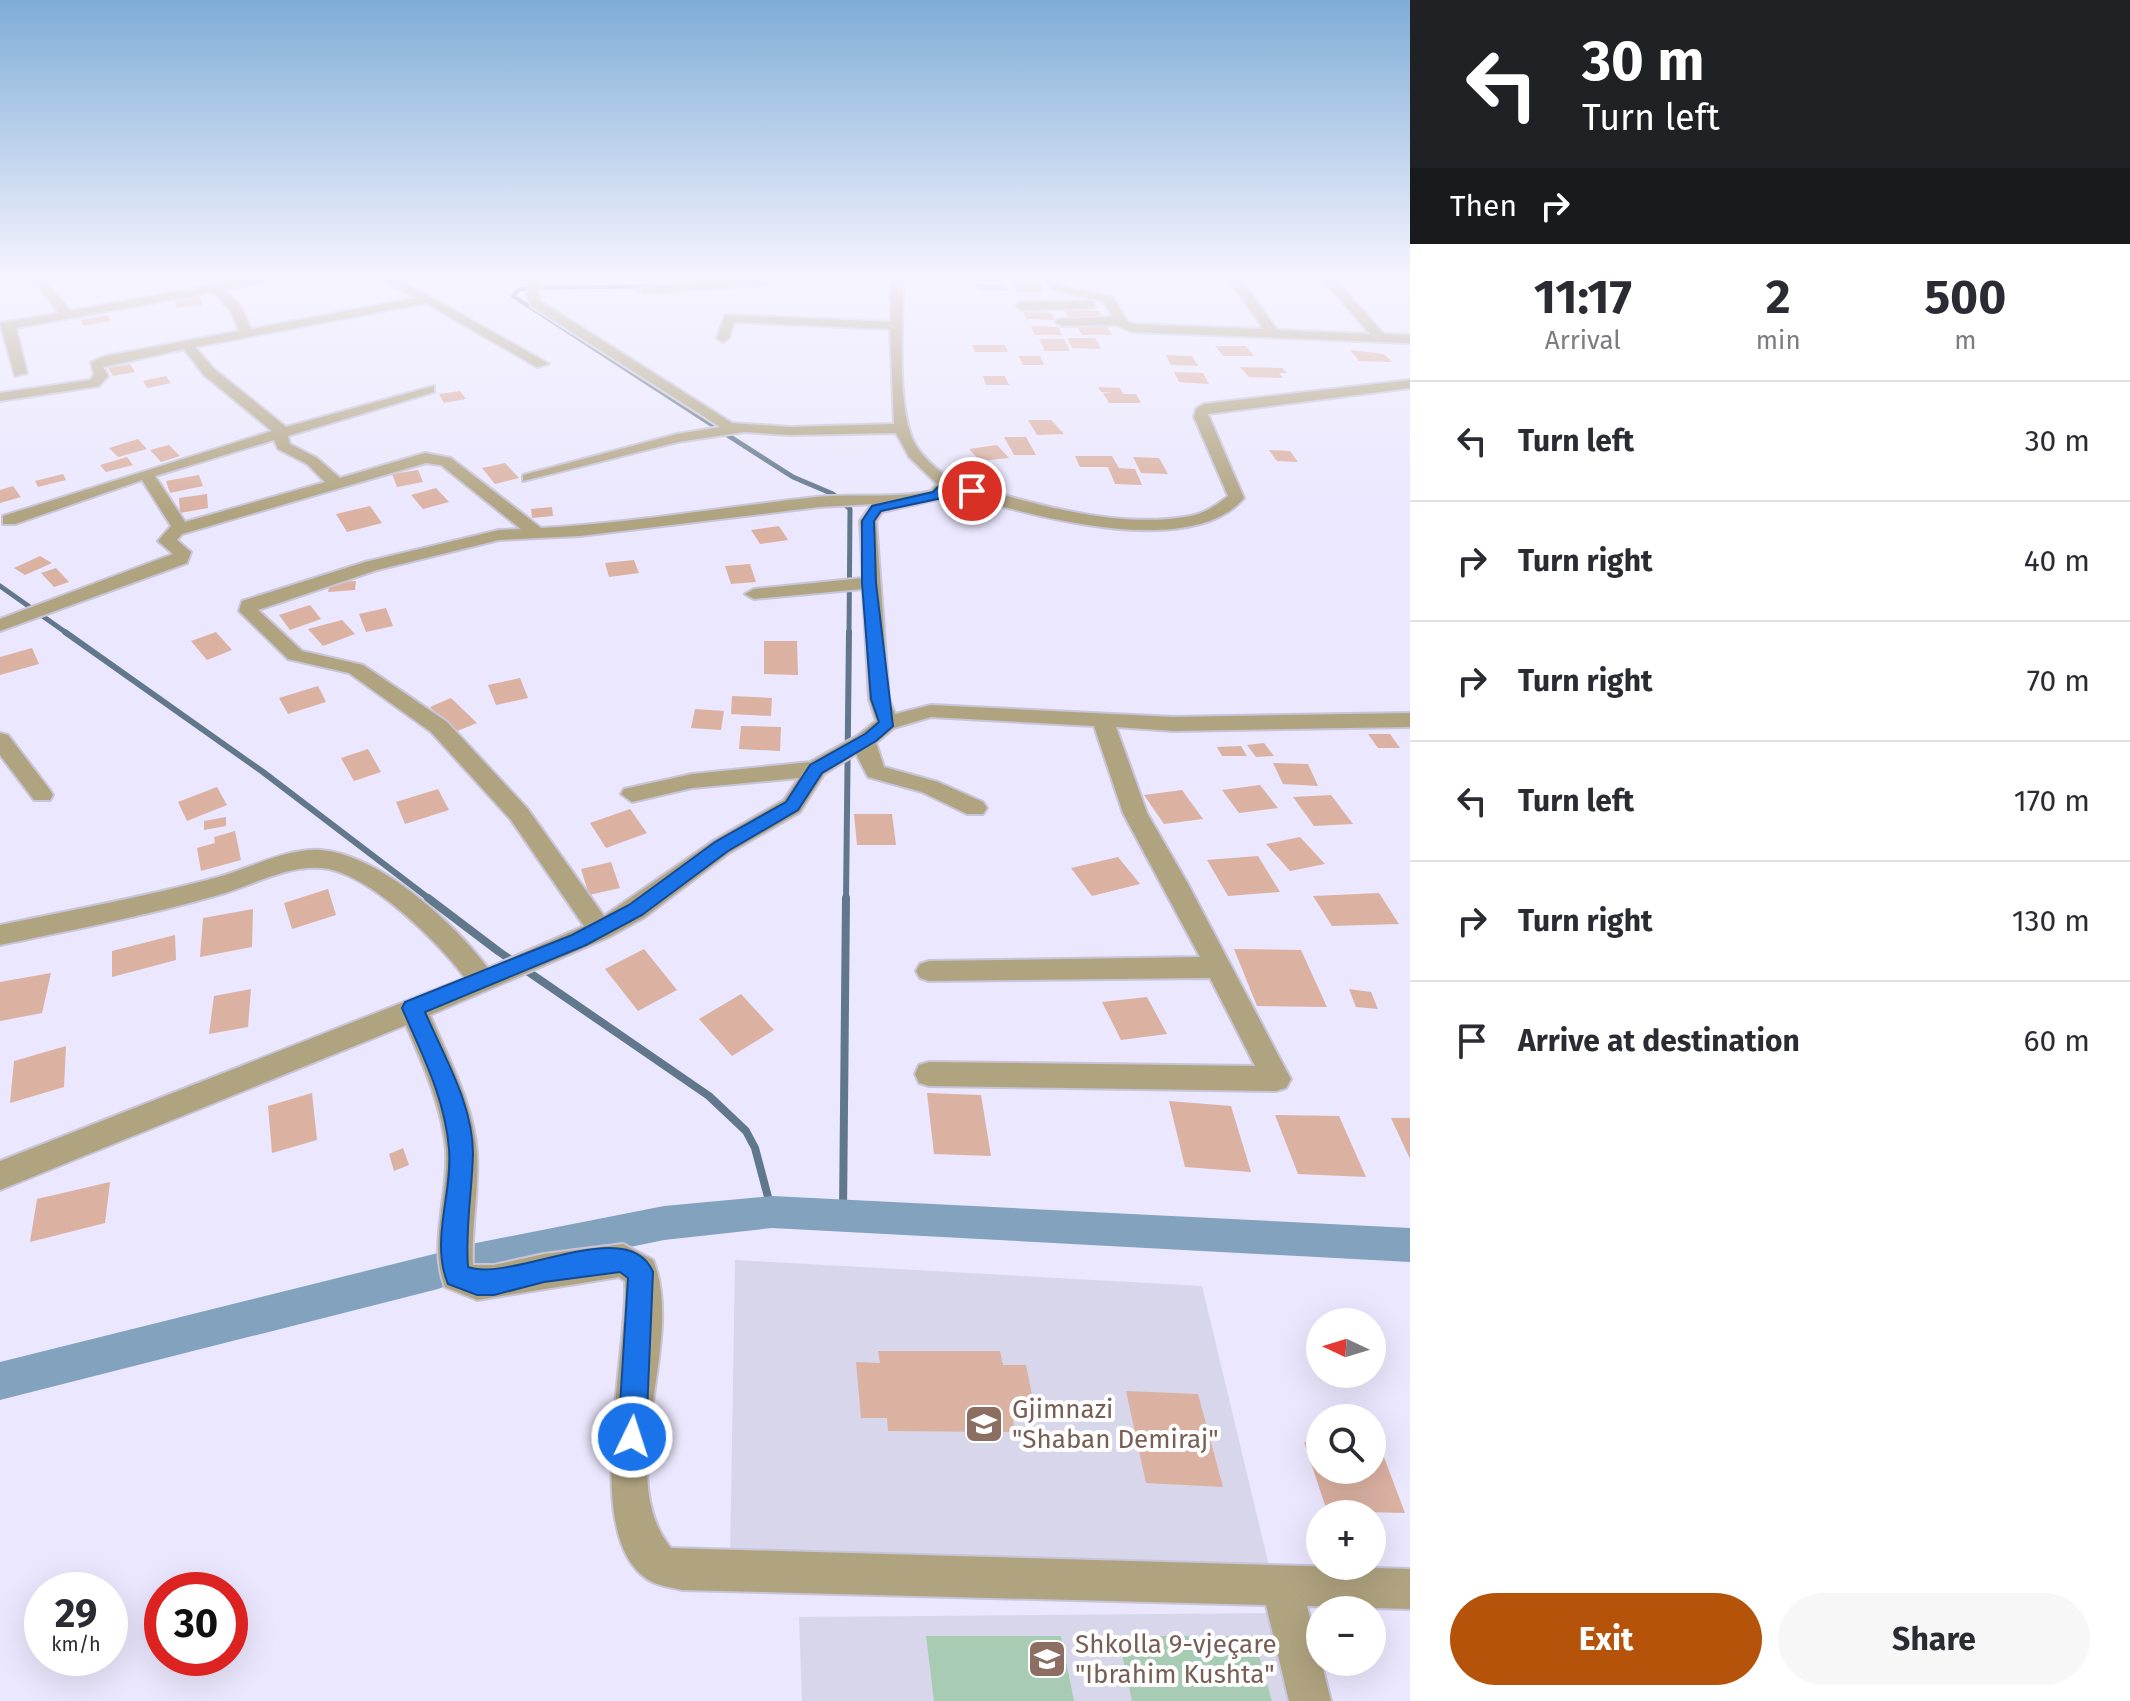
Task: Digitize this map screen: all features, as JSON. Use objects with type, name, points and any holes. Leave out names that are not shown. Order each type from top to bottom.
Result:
[{"type":"street","points":[[14,353],[20,373]]},
{"type":"street","points":[[0,397],[88,385],[100,379],[95,368],[99,362],[144,353]]},
{"type":"street","points":[[194,353],[209,372],[279,428],[283,446],[312,461],[336,483]]},
{"type":"street","points":[[518,353],[542,364]]},
{"type":"street","points":[[613,353],[737,430]]},
{"type":"street","points":[[899,353],[902,428],[913,451],[946,483],[1066,518],[1097,522],[1192,520],[1230,506],[1236,498],[1201,412],[1209,407],[1410,384]]},
{"type":"street","points":[[9,520],[429,389]]},
{"type":"street","points":[[529,478],[644,446],[709,433],[902,428]]},
{"type":"street","points":[[0,625],[181,559],[182,552],[167,541],[170,533],[181,528],[419,459],[440,459],[537,533]]},
{"type":"street","points":[[146,475],[181,528]]},
{"type":"street","points":[[887,723],[852,585],[868,521],[876,508],[937,495],[946,483]]},
{"type":"street","points":[[600,930],[519,814],[439,727],[344,663],[295,655],[247,608],[253,602],[316,582],[415,554],[499,535],[854,499],[894,502]]},
{"type":"street","points":[[754,594],[852,585]]},
{"type":"street","points":[[632,794],[733,775],[822,765],[861,744],[887,723],[931,711],[1103,722],[1410,720]]},
{"type":"street","points":[[929,1074],[1276,1079],[1176,884],[1135,813],[1103,722]]},
{"type":"street","points":[[0,740],[42,795]]},
{"type":"street","points":[[861,744],[876,772],[930,787],[975,808]]},
{"type":"street","points":[[0,1176],[495,977],[600,930],[636,910],[721,847],[792,806],[822,765]]},
{"type":"street","points":[[0,935],[148,903],[323,859],[356,871],[421,915],[468,958],[495,977]]},
{"type":"street","points":[[929,971],[1217,967]]},
{"type":"street","points":[[413,1008],[454,1104],[461,1151],[455,1259],[477,1283],[544,1270],[623,1260],[641,1272],[628,1500],[641,1541],[659,1564],[682,1570],[1410,1589]]},
{"type":"street","points":[[1282,1586],[1310,1701]]},
{"type":"shaded area","name":"Gjimnazi \"Shaban Demiraj\"","points":[[735,1260],[1202,1286],[1270,1570],[730,1562]]},
{"type":"shaded area","name":"Shkolla 9-vjeçare \"Ibrahim Kushta\"","points":[[1282,1613],[1303,1701],[802,1701],[799,1617]]},
{"type":"green space","points":[[926,1636],[1061,1636],[1074,1701],[934,1701]]},
{"type":"green space","points":[[1118,1636],[1253,1636],[1272,1701],[1132,1701]]},
{"type":"building","points":[[1221,353],[1252,353],[1254,356],[1223,356]]},
{"type":"building","points":[[1353,353],[1384,354],[1392,362],[1359,361]]},
{"type":"building","points":[[1166,355],[1192,356],[1198,366],[1171,365]]},
{"type":"building","points":[[1019,356],[1040,356],[1044,365],[1023,365]]},
{"type":"building","points":[[130,364],[135,372],[113,376],[108,368]]},
{"type":"building","points":[[1240,367],[1282,368],[1287,373],[1279,373],[1283,378],[1249,377]]},
{"type":"building","points":[[1174,372],[1203,373],[1209,384],[1179,382]]},
{"type":"building","points":[[166,376],[171,383],[147,388],[143,381]]},
{"type":"building","points":[[983,376],[1005,376],[1009,385],[986,385]]},
{"type":"building","points":[[1098,387],[1120,388],[1123,394],[1136,394],[1141,403],[1109,403],[1103,393],[1114,392],[1101,392]]},
{"type":"building","points":[[460,391],[466,399],[444,403],[439,394]]},
{"type":"building","points":[[1028,420],[1051,420],[1064,434],[1037,435]]},
{"type":"building","points":[[1004,437],[1026,437],[1036,455],[1014,455]]},
{"type":"building","points":[[138,439],[147,449],[118,457],[109,448]]},
{"type":"building","points":[[169,445],[180,456],[161,462],[150,450]]},
{"type":"building","points":[[997,445],[1009,458],[980,461],[969,449]]},
{"type":"building","points":[[1269,450],[1290,451],[1298,462],[1277,461]]},
{"type":"building","points":[[1075,456],[1112,456],[1119,468],[1135,469],[1142,485],[1115,484],[1108,467],[1080,467]]},
{"type":"building","points":[[127,457],[133,465],[106,472],[100,465]]},
{"type":"building","points":[[1133,457],[1159,458],[1168,474],[1141,473]]},
{"type":"building","points":[[505,463],[519,478],[495,484],[482,468]]},
{"type":"building","points":[[418,470],[423,482],[397,487],[392,474]]},
{"type":"building","points":[[63,474],[66,480],[38,487],[35,481]]},
{"type":"building","points":[[199,475],[203,486],[170,493],[166,481]]},
{"type":"building","points":[[13,486],[21,497],[0,503],[0,490]]},
{"type":"building","points":[[436,488],[449,502],[423,509],[411,495]]},
{"type":"building","points":[[207,494],[208,508],[180,513],[179,498]]},
{"type":"building","points":[[370,506],[382,523],[347,532],[336,514]]},
{"type":"building","points":[[552,507],[553,516],[532,518],[531,509]]},
{"type":"building","points":[[779,526],[788,540],[760,544],[751,530]]},
{"type":"building","points":[[40,556],[52,563],[25,575],[14,568]]},
{"type":"building","points":[[634,560],[639,573],[609,577],[605,563]]},
{"type":"building","points":[[750,564],[756,582],[731,584],[725,566]]},
{"type":"building","points":[[56,568],[69,582],[54,587],[41,573]]},
{"type":"building","points":[[356,581],[355,590],[328,592],[330,583]]},
{"type":"building","points":[[310,605],[321,619],[290,630],[279,615]]},
{"type":"building","points":[[386,608],[393,626],[366,632],[359,614]]},
{"type":"building","points":[[342,620],[355,634],[323,646],[308,629]]},
{"type":"building","points":[[216,632],[232,650],[207,660],[191,641]]},
{"type":"building","points":[[764,641],[797,641],[798,675],[764,674]]},
{"type":"building","points":[[32,648],[39,664],[0,675],[0,657]]},
{"type":"building","points":[[520,678],[528,698],[496,705],[488,685]]},
{"type":"building","points":[[318,686],[326,702],[288,714],[279,698]]},
{"type":"building","points":[[732,696],[772,698],[771,716],[731,714]]},
{"type":"building","points":[[451,698],[477,723],[455,732],[430,707]]},
{"type":"building","points":[[695,709],[724,711],[721,730],[691,728]]},
{"type":"building","points":[[741,726],[781,727],[780,751],[739,749]]},
{"type":"building","points":[[1368,734],[1390,734],[1400,748],[1378,748]]},
{"type":"building","points":[[1264,743],[1274,756],[1256,757],[1247,745]]},
{"type":"building","points":[[1241,746],[1247,756],[1222,756],[1217,747]]},
{"type":"building","points":[[368,749],[381,772],[354,781],[341,758]]},
{"type":"building","points":[[1273,763],[1308,764],[1318,786],[1283,784]]},
{"type":"building","points":[[1260,785],[1278,808],[1239,813],[1222,790]]},
{"type":"building","points":[[217,787],[227,805],[187,821],[178,802]]},
{"type":"building","points":[[438,789],[449,810],[405,824],[396,802]]},
{"type":"building","points":[[1182,790],[1203,819],[1164,824],[1144,795]]},
{"type":"building","points":[[1331,795],[1353,824],[1314,826],[1293,797]]},
{"type":"building","points":[[630,809],[647,833],[606,848],[590,823]]},
{"type":"building","points":[[854,814],[892,814],[896,845],[857,845]]},
{"type":"building","points":[[226,817],[226,826],[204,830],[204,821]]},
{"type":"building","points":[[235,831],[241,860],[201,871],[197,848],[215,843],[214,837]]},
{"type":"building","points":[[1300,837],[1325,864],[1290,871],[1266,844]]},
{"type":"building","points":[[1258,856],[1280,892],[1228,896],[1207,860]]},
{"type":"building","points":[[1118,857],[1140,884],[1092,896],[1071,868]]},
{"type":"building","points":[[611,862],[620,888],[589,895],[581,869]]},
{"type":"building","points":[[328,889],[336,915],[292,929],[284,903]]},
{"type":"building","points":[[1379,893],[1399,924],[1332,926],[1313,896]]},
{"type":"building","points":[[253,909],[252,947],[200,957],[203,918]]},
{"type":"building","points":[[175,935],[176,960],[112,977],[112,951]]},
{"type":"building","points":[[644,949],[677,990],[638,1011],[605,969]]},
{"type":"building","points":[[1234,949],[1301,950],[1327,1007],[1257,1006]]},
{"type":"building","points":[[51,973],[42,1013],[0,1021],[0,982]]},
{"type":"building","points":[[251,989],[248,1027],[209,1034],[214,996]]},
{"type":"building","points":[[1349,989],[1371,992],[1378,1009],[1356,1007]]},
{"type":"building","points":[[741,994],[774,1030],[732,1056],[699,1019]]},
{"type":"building","points":[[1147,997],[1167,1034],[1121,1040],[1102,1002]]},
{"type":"building","points":[[66,1046],[64,1087],[10,1103],[14,1061]]},
{"type":"building","points":[[312,1093],[317,1140],[272,1153],[268,1106]]},
{"type":"building","points":[[927,1093],[981,1095],[991,1156],[934,1154]]},
{"type":"building","points":[[1169,1101],[1231,1106],[1251,1172],[1185,1167]]},
{"type":"building","points":[[1275,1115],[1339,1116],[1366,1177],[1298,1174]]},
{"type":"building","points":[[1391,1118],[1410,1118],[1410,1159]]},
{"type":"building","points":[[403,1148],[409,1165],[394,1171],[389,1154]]},
{"type":"building","points":[[110,1182],[105,1223],[30,1242],[37,1199]]},
{"type":"building","points":[[878,1351],[1000,1351],[1003,1365],[1026,1365],[1037,1420],[1013,1420],[1015,1432],[888,1431],[887,1418],[861,1418],[856,1362],[880,1363]]},
{"type":"building","points":[[1126,1391],[1198,1394],[1223,1487],[1146,1483]]},
{"type":"building","points":[[1386,1463],[1405,1513],[1386,1513],[1386,1500],[1323,1500],[1318,1484],[1386,1484]]},
{"type":"waterway","points":[[601,353],[721,431]]},
{"type":"waterway","points":[[718,429],[793,477],[833,494],[850,509],[849,634]]},
{"type":"waterway","points":[[0,586],[68,634]]},
{"type":"waterway","points":[[65,632],[263,772],[431,900]]},
{"type":"waterway","points":[[846,900],[849,632]]},
{"type":"waterway","points":[[428,898],[498,951],[709,1096],[746,1131],[755,1148],[772,1212]]},
{"type":"waterway","points":[[843,1214],[846,898]]},
{"type":"waterway","points":[[461,1264],[664,1223],[772,1212],[1410,1245]]},
{"type":"waterway","points":[[0,1381],[438,1271]]},
{"type":"place","name":"Gjimnazi \"Shaban Demiraj\"","points":[[984,1424]]},
{"type":"place","name":"Shkolla 9-vjeçare \"Ibrahim Kushta\"","points":[[1047,1659]]},
{"type":"route","points":[[632,1437],[643,1280],[641,1272],[623,1260],[544,1270],[494,1282],[477,1283],[457,1275],[454,1243],[461,1151],[454,1104],[413,1008],[483,982],[579,940],[636,910],[721,847],[792,806],[816,769],[827,760],[871,738],[887,723],[879,699],[869,583],[868,521],[876,508],[937,495],[944,490],[946,483],[972,491]]}]
